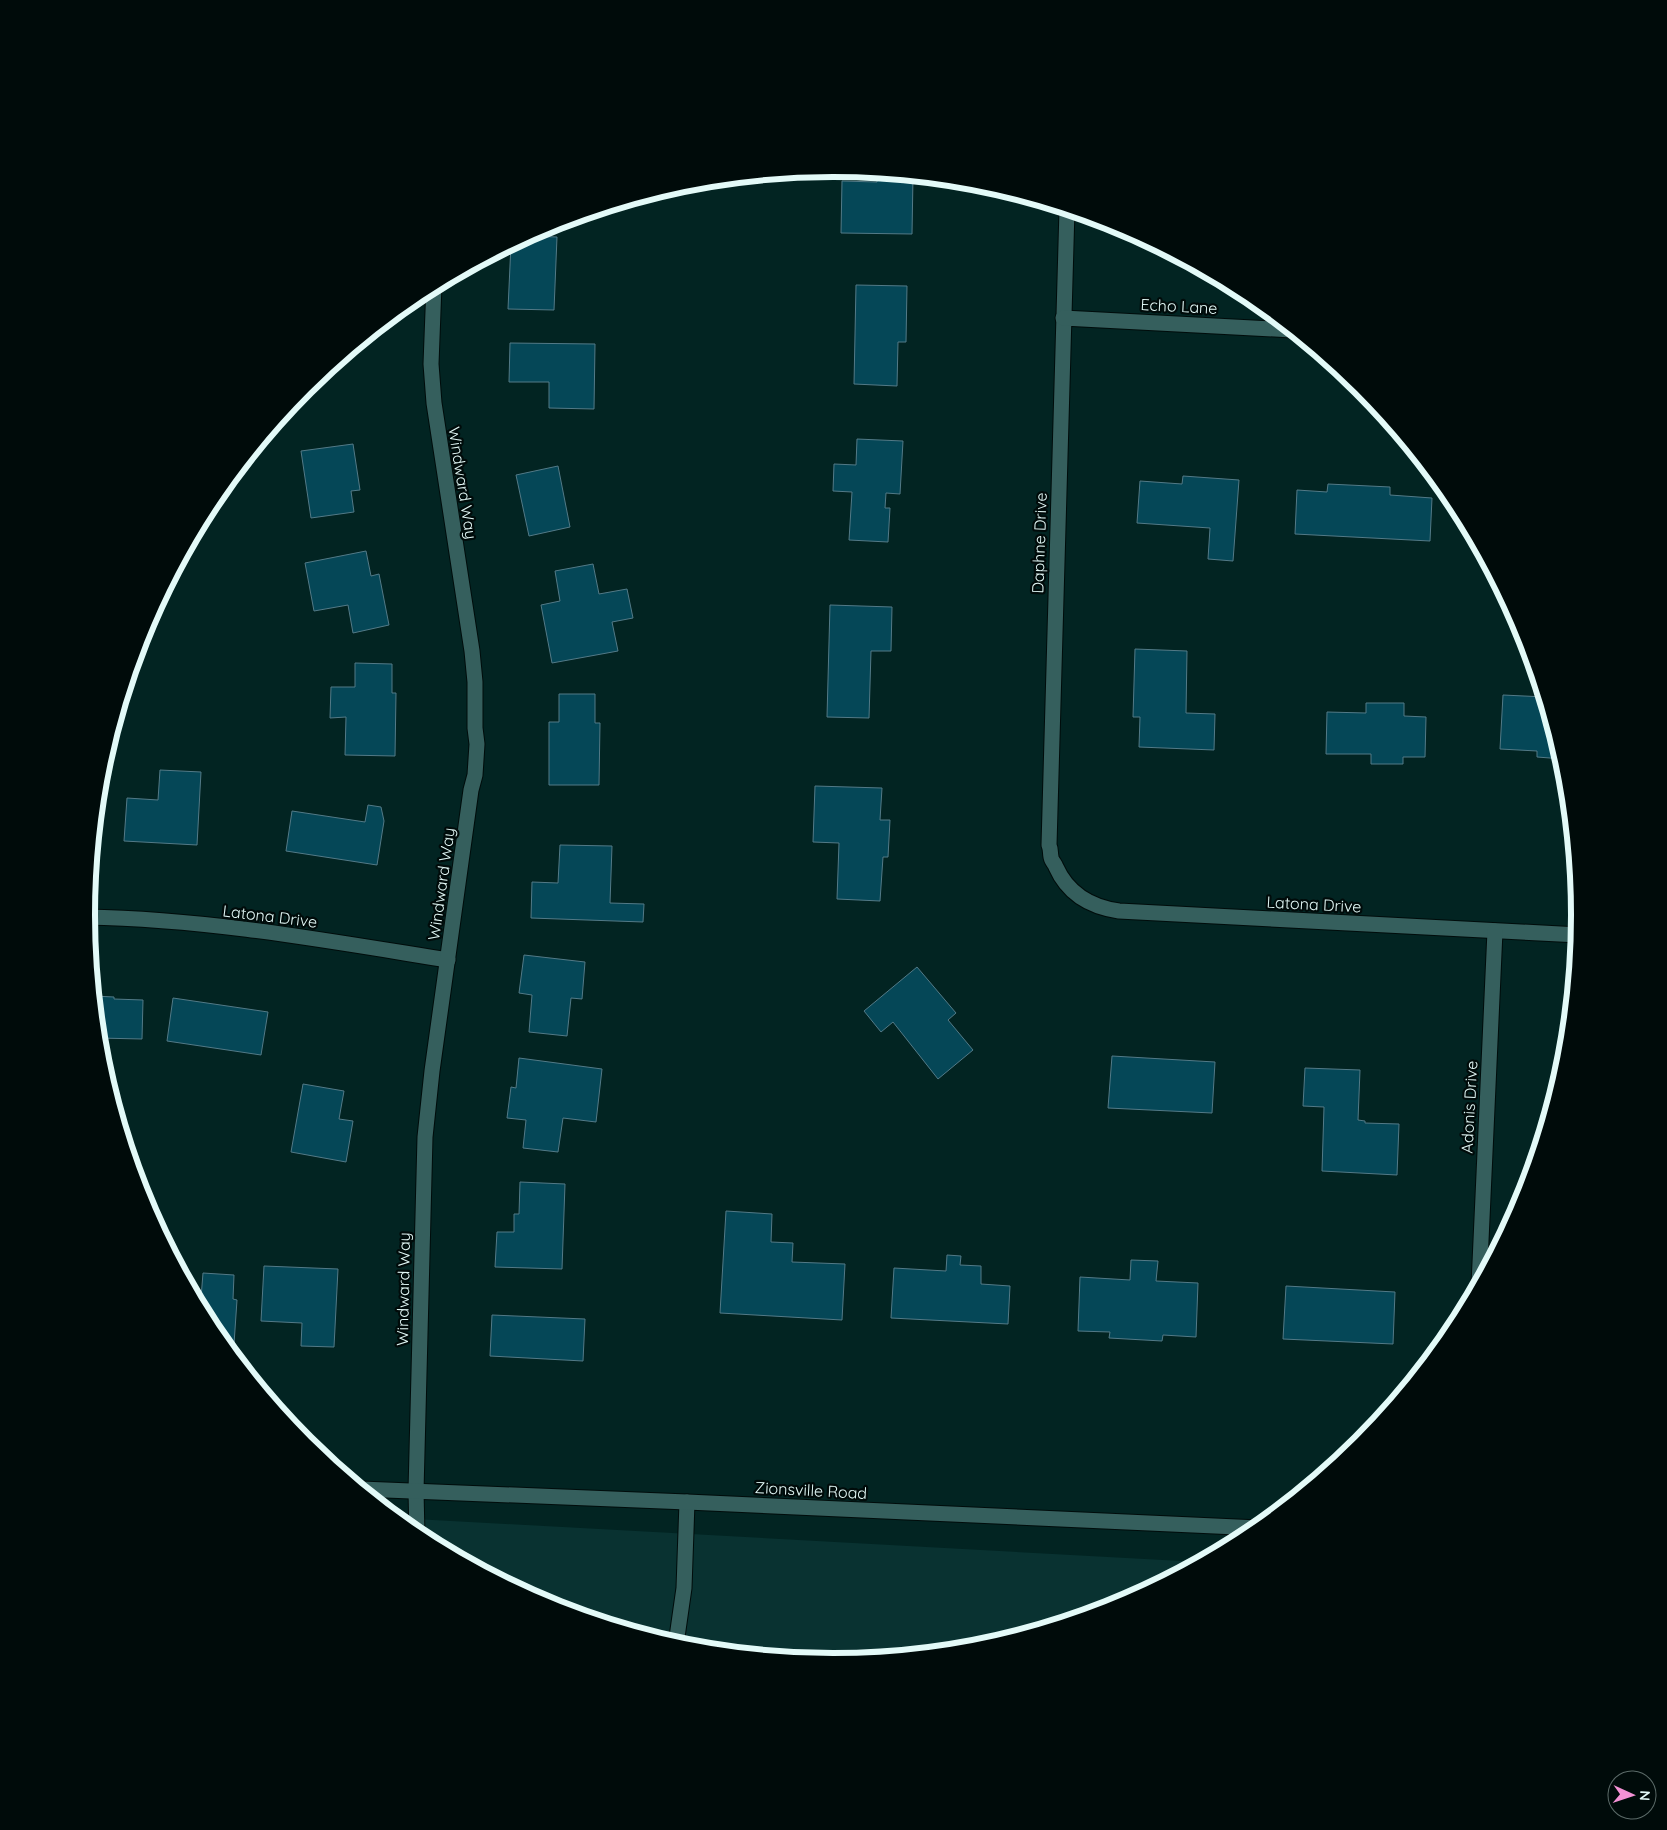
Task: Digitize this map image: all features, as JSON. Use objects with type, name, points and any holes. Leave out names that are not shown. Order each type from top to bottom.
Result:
[{"type":"street","name":"Daphne Drive","points":[[1060,876],[1050,856],[1051,850],[1049,845],[1067,215]]},
{"type":"street","name":"Windward Way","points":[[417,1525],[416,1490],[425,1137],[432,1071],[471,790],[475,775],[477,744],[472,650],[434,403],[431,364],[434,294]]},
{"type":"street","name":"Echo Lane","points":[[1063,318],[1284,330]]},
{"type":"street","name":"Latona Drive","points":[[1060,876],[1069,888],[1089,903],[1119,911],[1571,935]]},
{"type":"street","name":"Latona Drive","points":[[95,917],[244,929],[448,960]]},
{"type":"street","name":"Adonis Drive","points":[[1480,1272],[1495,931]]},
{"type":"street","name":"Zionsville Road","points":[[370,1489],[1246,1527]]},
{"type":"street","points":[[677,1636],[684,1588],[686,1502]]},
{"type":"shaded area","points":[[409,1519],[1190,1561],[1116,1597],[1071,1614],[1025,1628],[978,1639],[882,1652],[834,1654],[785,1652],[689,1639],[642,1628],[596,1614],[551,1597],[507,1577],[464,1555]]},
{"type":"building","points":[[877,178],[913,181],[912,234],[841,233],[842,181],[877,182]]},
{"type":"building","points":[[543,237],[557,237],[554,310],[508,309],[511,251]]},
{"type":"building","points":[[856,285],[907,286],[906,342],[898,342],[897,386],[854,384]]},
{"type":"building","points":[[510,343],[595,344],[594,409],[549,408],[549,382],[509,382]]},
{"type":"building","points":[[857,439],[903,441],[900,494],[886,493],[885,508],[890,508],[888,542],[849,540],[852,492],[833,491],[834,464],[856,465]]},
{"type":"building","points":[[353,444],[360,490],[351,491],[354,512],[311,518],[301,451]]},
{"type":"building","points":[[558,466],[570,527],[529,536],[516,475]]},
{"type":"building","points":[[1183,476],[1239,480],[1233,561],[1208,559],[1210,528],[1137,523],[1140,481],[1182,484]]},
{"type":"building","points":[[1328,484],[1390,487],[1390,495],[1432,498],[1430,541],[1295,534],[1297,490],[1327,492]]},
{"type":"building","points":[[366,551],[371,576],[379,574],[389,625],[353,633],[348,605],[314,611],[305,563]]},
{"type":"building","points":[[593,564],[599,594],[627,589],[633,618],[612,622],[618,651],[552,663],[541,605],[560,601],[555,571]]},
{"type":"building","points":[[830,605],[892,607],[891,651],[871,651],[869,718],[827,717]]},
{"type":"building","points":[[1135,649],[1187,651],[1186,713],[1215,714],[1214,750],[1139,747],[1140,717],[1133,717]]},
{"type":"building","points":[[355,663],[392,664],[392,693],[396,693],[395,756],[345,755],[346,717],[330,718],[331,687],[355,687]]},
{"type":"building","points":[[559,694],[595,694],[595,723],[600,723],[599,785],[549,785],[549,722],[559,722]]},
{"type":"building","points":[[1503,695],[1539,697],[1555,758],[1537,757],[1537,751],[1500,749]]},
{"type":"building","points":[[1366,703],[1404,703],[1404,716],[1426,717],[1425,757],[1403,757],[1403,764],[1371,764],[1371,754],[1326,754],[1327,712],[1366,713]]},
{"type":"building","points":[[160,770],[201,772],[197,845],[124,841],[127,798],[158,800]]},
{"type":"building","points":[[815,786],[882,788],[880,820],[890,820],[888,857],[883,857],[880,901],[837,899],[839,843],[813,842]]},
{"type":"building","points":[[368,805],[381,807],[384,821],[377,865],[286,851],[292,811],[365,822]]},
{"type":"building","points":[[560,845],[612,846],[610,903],[644,904],[643,922],[531,918],[532,882],[558,883]]},
{"type":"building","points":[[524,955],[585,962],[582,999],[571,998],[567,1036],[529,1032],[532,995],[519,993]]},
{"type":"building","points":[[917,967],[956,1013],[948,1020],[973,1050],[938,1079],[893,1022],[881,1032],[864,1011]]},
{"type":"building","points":[[100,996],[143,1000],[142,1039],[106,1038]]},
{"type":"building","points":[[173,998],[268,1012],[261,1055],[167,1041]]},
{"type":"building","points":[[1112,1056],[1215,1062],[1212,1113],[1108,1108]]},
{"type":"building","points":[[519,1058],[602,1069],[596,1122],[563,1118],[558,1152],[523,1148],[526,1120],[507,1118],[511,1087],[516,1088]]},
{"type":"building","points":[[1305,1068],[1360,1070],[1358,1120],[1365,1121],[1365,1123],[1399,1124],[1397,1175],[1322,1171],[1324,1107],[1303,1106]]},
{"type":"building","points":[[303,1084],[344,1091],[339,1119],[353,1121],[346,1162],[291,1152]]},
{"type":"building","points":[[520,1182],[565,1184],[562,1269],[495,1267],[497,1232],[514,1232],[514,1214],[519,1214]]},
{"type":"building","points":[[726,1211],[772,1214],[771,1242],[793,1243],[792,1262],[845,1264],[842,1320],[720,1313]]},
{"type":"building","points":[[947,1255],[961,1256],[960,1265],[981,1266],[981,1284],[1010,1286],[1008,1324],[891,1318],[894,1268],[946,1271]]},
{"type":"building","points":[[1131,1260],[1158,1261],[1156,1281],[1198,1283],[1196,1337],[1163,1335],[1162,1341],[1109,1338],[1110,1332],[1078,1331],[1080,1277],[1130,1280]]},
{"type":"building","points":[[264,1266],[338,1269],[334,1347],[301,1346],[302,1323],[261,1321]]},
{"type":"building","points":[[203,1273],[234,1275],[233,1299],[237,1300],[234,1344],[219,1325],[201,1296]]},
{"type":"building","points":[[1286,1286],[1395,1292],[1393,1344],[1283,1339]]},
{"type":"building","points":[[492,1315],[585,1319],[583,1361],[490,1356]]}]
